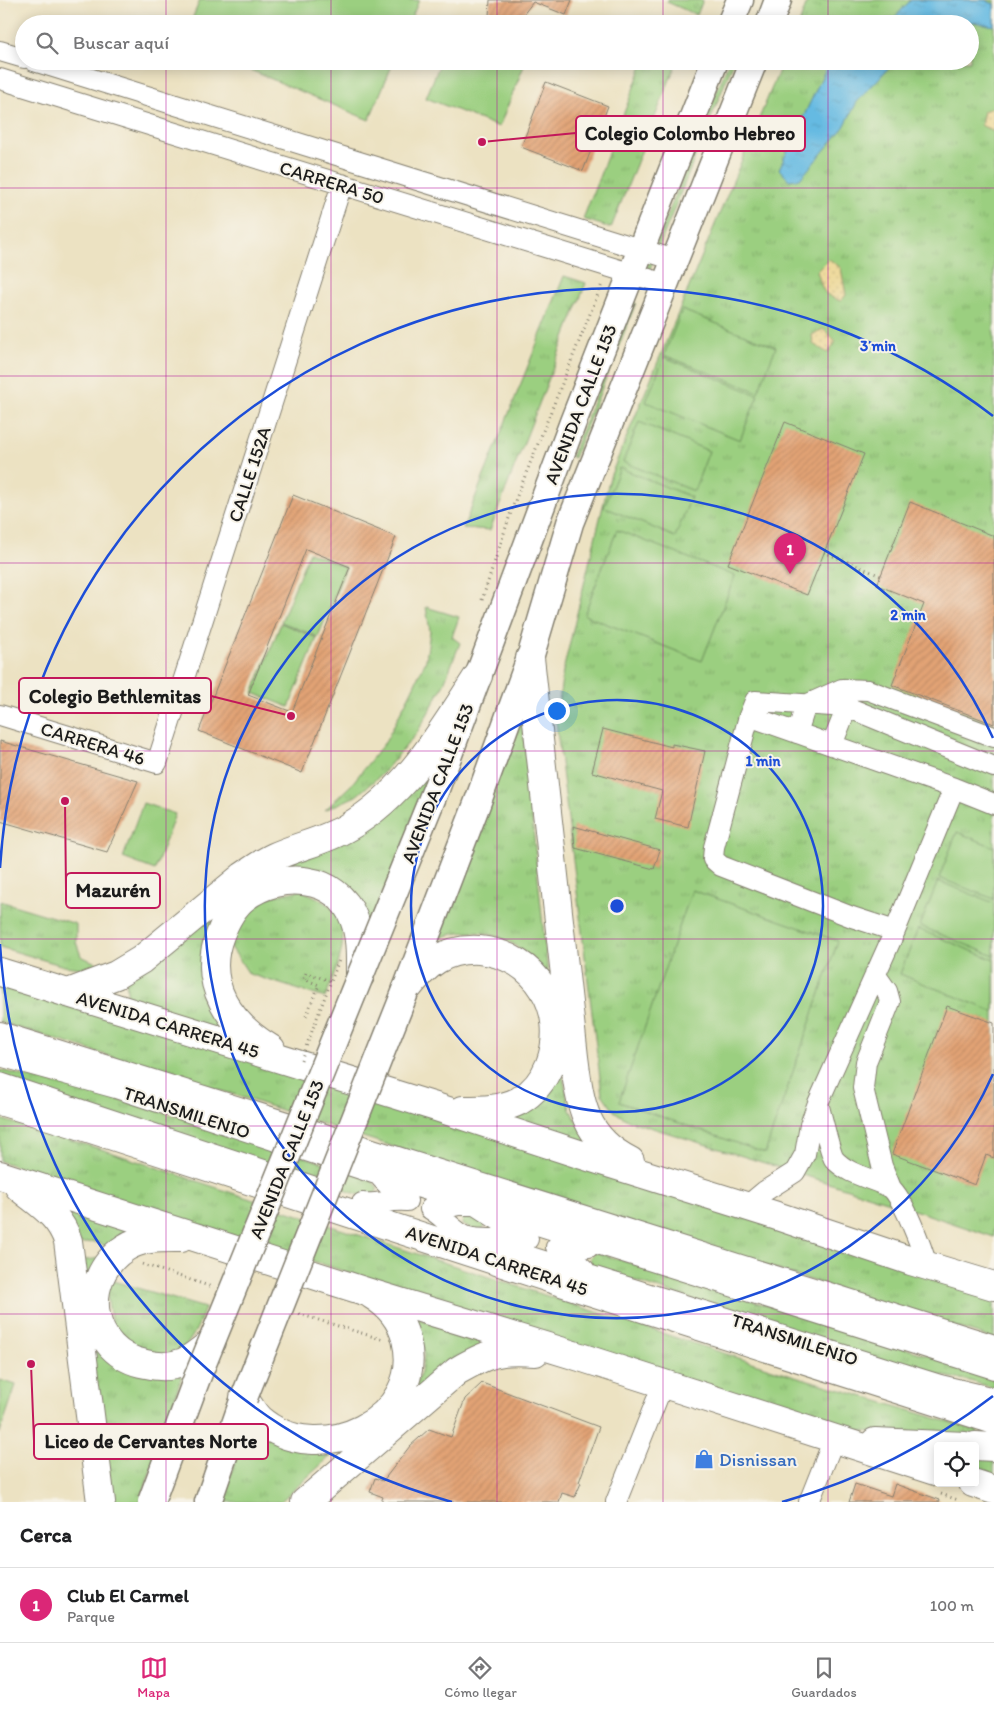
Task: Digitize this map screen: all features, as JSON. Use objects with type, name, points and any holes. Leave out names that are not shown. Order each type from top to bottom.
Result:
[{"type":"highway","points":[[530,658],[580,1103],[588,1123],[601,1141],[622,1158],[671,1183]]},
{"type":"highway","points":[[68,993],[123,971],[162,943],[234,883],[255,868],[274,857],[321,841],[348,827],[369,813],[402,783],[420,762],[478,676]]},
{"type":"highway","points":[[303,1066],[256,1040],[243,1029],[226,1009],[217,987],[214,969],[214,955],[225,922],[243,899],[266,885],[300,880],[316,882],[331,890],[344,902],[354,918],[359,935],[350,968]]},
{"type":"highway","points":[[406,990],[427,965],[448,954],[472,950],[489,951],[505,956],[520,964],[533,975],[544,988],[556,1020],[553,1054],[547,1070],[538,1085],[526,1097],[507,1106],[487,1110],[436,1107]]},
{"type":"highway","name":"AVENIDA CARRERA 45","points":[[0,972],[436,1107],[994,1286]]},
{"type":"highway","points":[[0,1036],[994,1349]]},
{"type":"highway","name":"AVENIDA CARRERA 45","points":[[0,1101],[994,1420]]},
{"type":"highway","points":[[3,1176],[367,1292],[580,1357],[934,1471]]},
{"type":"highway","points":[[3,1176],[54,1215],[65,1230],[68,1241],[101,1502]]},
{"type":"highway","points":[[201,1238],[157,1238],[126,1247],[107,1264],[101,1277],[95,1297],[96,1316],[103,1336],[116,1353],[134,1362],[155,1366],[184,1362],[212,1342]]},
{"type":"highway","points":[[244,1398],[260,1420],[280,1432],[292,1437],[318,1441],[344,1438],[368,1427],[388,1411],[398,1397],[405,1382],[409,1366],[408,1349],[404,1332],[395,1315],[383,1302],[367,1292]]},
{"type":"highway","points":[[305,1502],[457,1371],[474,1361],[492,1353],[512,1350],[580,1357]]},
{"type":"highway","points":[[834,1439],[934,1444]]},
{"type":"highway","points":[[979,1446],[994,1447]]},
{"type":"highway","points":[[979,1485],[994,1490]]},
{"type":"main road","points":[[734,15],[740,0]]},
{"type":"main road","points":[[772,15],[778,0]]},
{"type":"main road","name":"AVENIDA CALLE 153","points":[[151,1502],[350,968],[442,791],[478,676],[573,422],[711,70]]},
{"type":"main road","name":"AVENIDA CALLE 153","points":[[208,1502],[244,1398],[406,990],[477,804],[530,658],[570,523],[750,70]]},
{"type":"main road","name":"AVENIDA CALLE 153","points":[[169,1502],[215,1372],[524,577],[570,523]]},
{"type":"street","points":[[0,51],[15,55]]},
{"type":"street","name":"CARRERA 50","points":[[63,70],[675,260]]},
{"type":"street","name":"CARRERA 50","points":[[0,79],[665,284]]},
{"type":"street","name":"CALLE 152A","points":[[157,763],[342,184]]},
{"type":"street","points":[[797,733],[806,705],[842,689],[868,690],[994,737]]},
{"type":"street","points":[[895,931],[751,878],[721,866],[714,859],[714,846],[749,716],[755,701],[847,707],[994,767]]},
{"type":"street","points":[[832,745],[847,707]]},
{"type":"street","name":"CARRERA 46","points":[[0,715],[157,763]]},
{"type":"street","points":[[749,716],[954,788],[994,804]]},
{"type":"street","points":[[747,1206],[765,1191],[796,1172],[805,1154],[810,1125],[818,1103],[895,931],[954,788]]},
{"type":"street","points":[[875,974],[887,991],[890,1002],[866,1062],[862,1088],[882,1166],[922,1246],[927,1266]]},
{"type":"street","name":"TRANSMILENIO","points":[[0,1056],[116,1088],[606,1248],[994,1369]]},
{"type":"street","name":"TRANSMILENIO","points":[[0,1083],[468,1237],[940,1385],[994,1398]]},
{"type":"street","points":[[818,1103],[833,1158],[849,1170],[892,1188]]},
{"type":"street","name":"TRANSMILENIO","points":[[373,1173],[407,1201]]},
{"type":"street","name":"TRANSMILENIO","points":[[362,1203],[407,1201],[430,1209],[440,1215],[457,1231],[468,1237],[528,1239],[569,1249],[592,1246],[606,1248]]},
{"type":"street","name":"TRANSMILENIO","points":[[430,1209],[475,1205],[528,1239]]},
{"type":"street","name":"TRANSMILENIO","points":[[556,1247],[585,1270],[598,1277]]},
{"type":"street","points":[[616,1502],[663,1384]]},
{"type":"street","points":[[809,1502],[834,1439]]},
{"type":"path","points":[[480,606],[513,506],[601,286]]},
{"type":"path","points":[[824,552],[881,576]]},
{"type":"path","points":[[341,954],[350,968]]},
{"type":"path","points":[[306,1016],[319,985],[304,979],[306,972],[331,982]]},
{"type":"green space","points":[[200,0],[419,0],[413,15],[194,15]]},
{"type":"green space","points":[[668,0],[703,0],[697,15],[667,2]]},
{"type":"green space","points":[[808,0],[994,0],[994,1237],[902,1206],[627,1120],[614,1111],[602,1094],[556,722],[563,671],[610,477],[779,70],[979,70],[979,15],[802,15]]},
{"type":"green space","points":[[250,70],[390,70],[369,120]]},
{"type":"green space","points":[[437,70],[522,70],[499,127],[426,98]]},
{"type":"green space","points":[[641,70],[674,70],[611,228],[583,219]]},
{"type":"green space","points":[[725,70],[730,70],[647,276],[644,274]]},
{"type":"green space","points":[[564,276],[586,283],[490,530],[463,528]]},
{"type":"green space","points":[[633,302],[636,303],[574,458],[571,457]]},
{"type":"green space","points":[[682,310],[776,347],[758,392],[664,355]]},
{"type":"green space","points":[[664,357],[758,395],[740,440],[646,402]]},
{"type":"green space","points":[[639,422],[709,451],[694,491],[623,462]]},
{"type":"green space","points":[[620,468],[691,497],[675,537],[604,507]]},
{"type":"green space","points":[[617,530],[735,576],[702,661],[584,615]]},
{"type":"green space","points":[[309,552],[346,567],[318,637],[281,622]]},
{"type":"green space","points":[[426,607],[459,617],[452,637],[460,643],[443,686],[417,733],[382,774],[356,796],[325,810],[351,785],[386,741],[411,692],[426,660],[430,631]]},
{"type":"green space","points":[[281,623],[317,638],[289,707],[253,693]]},
{"type":"green space","points":[[521,709],[548,976],[525,953],[513,944],[500,938],[471,932],[439,938]]},
{"type":"green space","points":[[436,762],[369,931],[358,901],[266,873]]},
{"type":"green space","points":[[143,803],[175,814],[155,870],[123,858]]},
{"type":"green space","points":[[957,832],[994,847],[994,899],[939,878]]},
{"type":"green space","points":[[938,881],[994,903],[994,956],[920,926]]},
{"type":"green space","points":[[300,890],[321,900],[333,909],[340,920],[343,933],[342,946],[335,973],[325,998],[249,974],[227,941],[253,901]]},
{"type":"green space","points":[[692,890],[838,941],[765,1153],[619,1102]]},
{"type":"green space","points":[[228,897],[217,1016],[226,1032],[128,1002],[126,980]]},
{"type":"green space","points":[[0,901],[76,924],[76,942],[81,956],[98,964],[81,968],[64,966],[0,947]]},
{"type":"green space","points":[[918,929],[994,960],[994,1012],[900,974]]},
{"type":"green space","points":[[0,978],[994,1294],[994,1339],[251,1100],[0,1022]]},
{"type":"green space","points":[[559,1058],[570,1110],[591,1144],[502,1116]]},
{"type":"green space","points":[[0,1070],[98,1094],[211,1126],[369,1178],[377,1187],[377,1191],[374,1194],[363,1196],[0,1080]]},
{"type":"green space","points":[[0,1119],[104,1150],[328,1225],[785,1373],[978,1431],[974,1439],[901,1435],[834,1428],[0,1161]]},
{"type":"green space","points":[[53,1201],[139,1230],[113,1249],[95,1242],[77,1244]]},
{"type":"green space","points":[[469,1211],[486,1222],[481,1232],[462,1225],[463,1217]]},
{"type":"green space","points":[[595,1252],[994,1376],[994,1388],[966,1380],[919,1372],[597,1269],[591,1264],[590,1257]]},
{"type":"green space","points":[[102,1258],[91,1335],[183,1373],[140,1502],[111,1502],[77,1261]]},
{"type":"green space","points":[[110,1280],[205,1308],[197,1329],[189,1342],[178,1352],[171,1354],[158,1355],[135,1352],[112,1325],[107,1296]]},
{"type":"green space","points":[[404,1314],[493,1343],[407,1403],[422,1369],[424,1352],[418,1334]]},
{"type":"green space","points":[[0,1380],[16,1385],[0,1433]]},
{"type":"green space","points":[[248,1426],[345,1443],[280,1502],[221,1502]]},
{"type":"green space","points":[[979,1456],[994,1458],[994,1480],[979,1475]]},
{"type":"sand","points":[[994,107],[994,132],[981,125],[984,111]]},
{"type":"sand","points":[[829,259],[841,268],[846,295],[841,301],[826,293],[820,283],[817,271]]},
{"type":"sand","points":[[823,329],[836,341],[828,353],[813,344],[812,335]]},
{"type":"water","points":[[911,0],[985,0],[994,4],[994,26],[979,23],[979,15],[897,15]]},
{"type":"water","points":[[825,70],[887,70],[857,102],[844,127],[800,179],[789,180],[779,169]]},
{"type":"building","points":[[490,0],[572,0],[566,15],[533,2],[523,15],[489,15]]},
{"type":"building","points":[[546,82],[608,106],[583,171],[521,147]]},
{"type":"building","points":[[785,422],[864,454],[807,595],[728,564]]},
{"type":"building","points":[[293,495],[396,537],[302,773],[199,731]],"holes":[[[306,549],[350,567],[292,712],[248,695]]]},
{"type":"building","points":[[910,502],[994,536],[994,724],[892,685],[924,604],[877,585]]},
{"type":"building","points":[[603,729],[672,747],[672,744],[705,751],[688,827],[655,819],[662,791],[592,772]]},
{"type":"building","points":[[0,741],[138,781],[107,852],[0,821]]},
{"type":"building","points":[[573,826],[660,850],[654,869],[575,848]]},
{"type":"building","points":[[947,1006],[994,1023],[994,1158],[986,1155],[975,1185],[892,1154]]},
{"type":"building","points":[[482,1383],[599,1427],[575,1497],[562,1493],[559,1502],[381,1502],[383,1497],[370,1492],[375,1478],[383,1481],[410,1446],[429,1429],[451,1437],[465,1399]]},
{"type":"building","points":[[855,1484],[891,1496],[895,1484],[940,1500],[939,1502],[849,1502]]},
{"type":"place","name":"Colegio Colombo Hebreo","points":[[482,142]]},
{"type":"place","name":"Club El Carmel","points":[[790,574]]},
{"type":"place","name":"Colegio Bethlemitas","points":[[291,716]]},
{"type":"place","name":"Mazurén","points":[[65,801]]},
{"type":"place","name":"Liceo de Cervantes Norte","points":[[31,1364]]},
{"type":"place","name":"Disnissan","points":[[704,1459]]}]
